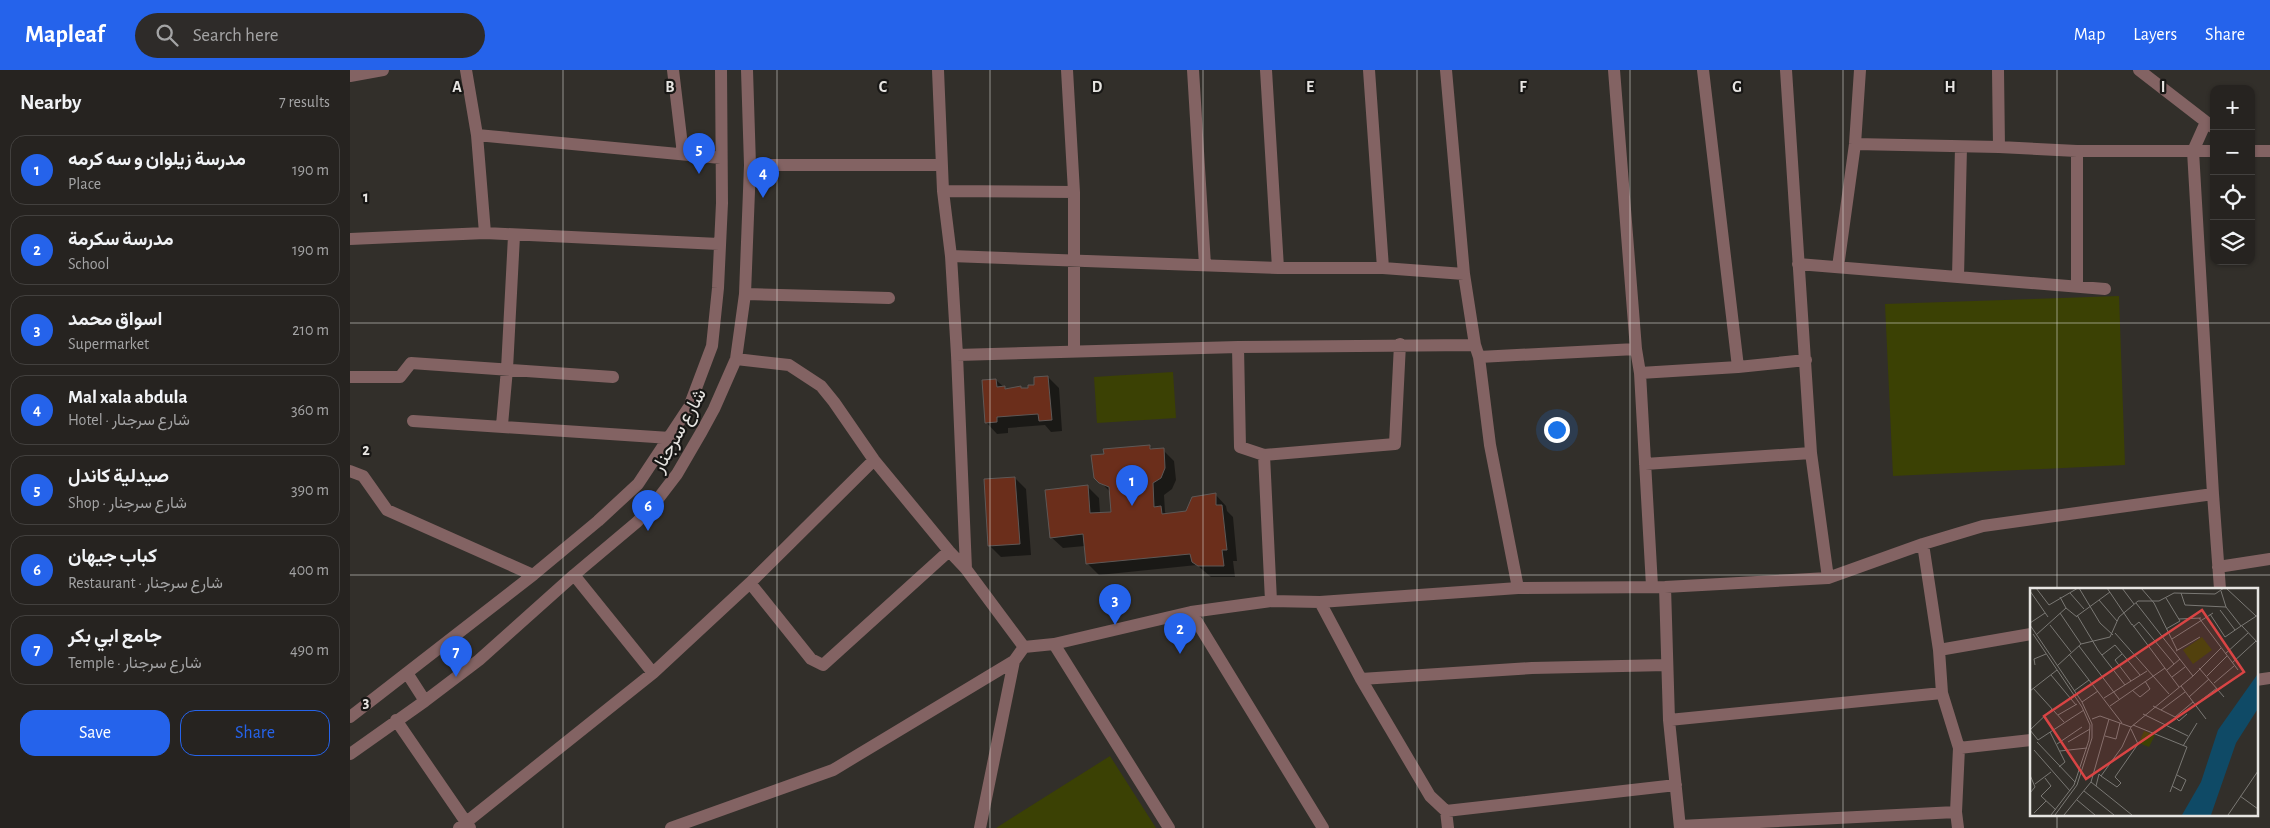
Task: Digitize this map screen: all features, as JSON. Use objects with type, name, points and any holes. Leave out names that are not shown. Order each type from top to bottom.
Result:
[{"type":"street","points":[[350,76],[383,70]]},
{"type":"street","points":[[466,70],[477,135],[485,233]]},
{"type":"street","points":[[673,70],[683,154]]},
{"type":"street","name":"شارع سرجنار","points":[[350,716],[533,575],[598,521],[633,488],[670,438],[689,407],[712,346],[718,288],[722,203],[720,158],[721,70]]},
{"type":"street","name":"شارع سرجنار","points":[[350,754],[479,660],[636,522],[677,474],[714,409],[736,359],[745,294],[750,165],[747,70]]},
{"type":"street","points":[[938,70],[943,191],[952,256],[966,569]]},
{"type":"street","points":[[1066,70],[1074,192],[1076,261],[1074,352]]},
{"type":"street","points":[[1193,70],[1205,265]]},
{"type":"street","points":[[1266,70],[1278,268]]},
{"type":"street","points":[[1369,70],[1383,268]]},
{"type":"street","points":[[1446,70],[1464,274],[1490,445],[1518,588]]},
{"type":"street","points":[[1614,70],[1636,349],[1640,373],[1645,464],[1667,665],[1669,720],[1680,827],[1956,812]]},
{"type":"street","points":[[1703,70],[1738,367]]},
{"type":"street","points":[[1786,70],[1811,453],[1828,578]]},
{"type":"street","points":[[1838,267],[1855,144],[1860,70]]},
{"type":"street","points":[[1998,70],[1999,147]]},
{"type":"street","points":[[2140,70],[2210,125],[2193,151],[2220,588]]},
{"type":"street","points":[[477,135],[720,158]]},
{"type":"street","points":[[1855,144],[1999,147],[2076,151],[2210,151]]},
{"type":"street","points":[[1958,277],[1961,147]]},
{"type":"street","points":[[2076,151],[2077,287]]},
{"type":"street","points":[[2255,152],[2270,151]]},
{"type":"street","points":[[750,165],[942,166]]},
{"type":"street","points":[[943,191],[1074,192]]},
{"type":"street","points":[[350,240],[485,233],[514,236],[719,244]]},
{"type":"street","points":[[502,425],[514,236]]},
{"type":"street","points":[[952,256],[1278,268],[1383,268],[1464,274]]},
{"type":"street","points":[[1798,264],[2105,289]]},
{"type":"street","points":[[745,294],[889,298]]},
{"type":"street","points":[[957,355],[1400,344],[1477,351],[1636,349]]},
{"type":"street","points":[[1238,347],[1240,447],[1264,456],[1395,444],[1400,344]]},
{"type":"street","points":[[736,359],[789,365],[821,386],[874,460],[966,569],[1024,647]]},
{"type":"street","points":[[1640,373],[1738,367],[1806,360]]},
{"type":"street","points":[[350,377],[400,377],[411,364],[613,377]]},
{"type":"street","points":[[413,421],[502,425],[670,438]]},
{"type":"street","points":[[1645,464],[1811,453]]},
{"type":"street","points":[[1264,456],[1271,601]]},
{"type":"street","points":[[396,720],[466,826],[653,673],[750,582],[874,460]]},
{"type":"street","points":[[350,472],[363,476],[387,510],[533,575]]},
{"type":"street","points":[[1024,647],[1054,644],[1191,612],[1271,601],[1320,602],[1518,588],[1658,587],[1828,578],[1922,544],[1983,526],[2213,494]]},
{"type":"street","points":[[1922,544],[1939,650],[1942,693],[1959,748],[1956,812],[1958,828]]},
{"type":"street","points":[[750,582],[811,659],[823,665],[949,551]]},
{"type":"street","points":[[2218,567],[2270,559]]},
{"type":"street","points":[[574,575],[653,673]]},
{"type":"street","points":[[1320,602],[1361,679],[1430,796],[1446,811],[1448,828]]},
{"type":"street","points":[[1191,612],[1323,828]]},
{"type":"street","points":[[1939,650],[2030,634]]},
{"type":"street","points":[[1054,644],[1169,828]]},
{"type":"street","points":[[980,828],[1014,662],[1024,647]]},
{"type":"street","points":[[671,828],[833,770],[1014,662]]},
{"type":"street","points":[[1361,679],[1532,668],[1667,665]]},
{"type":"street","points":[[407,673],[425,701]]},
{"type":"street","points":[[1669,720],[1942,693]]},
{"type":"street","points":[[1959,748],[2030,740]]},
{"type":"street","points":[[1446,811],[1676,785]]},
{"type":"green space","points":[[2119,296],[2125,465],[1893,476],[1885,304]]},
{"type":"green space","points":[[1173,372],[1176,418],[1097,423],[1094,377]]},
{"type":"green space","points":[[1110,756],[1156,828],[996,828]]},
{"type":"building","points":[[1048,376],[1052,420],[1039,421],[1038,414],[997,417],[997,422],[985,423],[982,380],[996,379],[997,387],[1005,386],[1005,389],[1021,386],[1021,388],[1028,388],[1028,385],[1034,385],[1034,377]]},
{"type":"building","points":[[1150,445],[1150,449],[1164,448],[1165,468],[1161,478],[1153,483],[1154,507],[1161,506],[1162,514],[1186,511],[1192,497],[1216,493],[1216,505],[1222,505],[1227,550],[1222,550],[1224,566],[1198,566],[1192,562],[1190,554],[1086,564],[1083,534],[1050,538],[1045,490],[1088,485],[1090,513],[1111,512],[1109,487],[1099,483],[1094,478],[1091,455],[1104,454],[1103,449]]},
{"type":"building","points":[[1015,477],[1020,544],[988,546],[984,479]]},
{"type":"place","name":"صيدلية كاندل","points":[[699,174]]},
{"type":"place","name":"Mal xala abdula","points":[[763,198]]},
{"type":"place","name":"مدرسة زيلوان و سه كرمه","points":[[1132,506]]},
{"type":"place","name":"كباب جيهان","points":[[648,531]]},
{"type":"place","name":"اسواق محمد","points":[[1115,625]]},
{"type":"place","name":"مدرسة سكرمة","points":[[1180,654]]},
{"type":"place","name":"جامع ابي بكر","points":[[456,677]]}]
